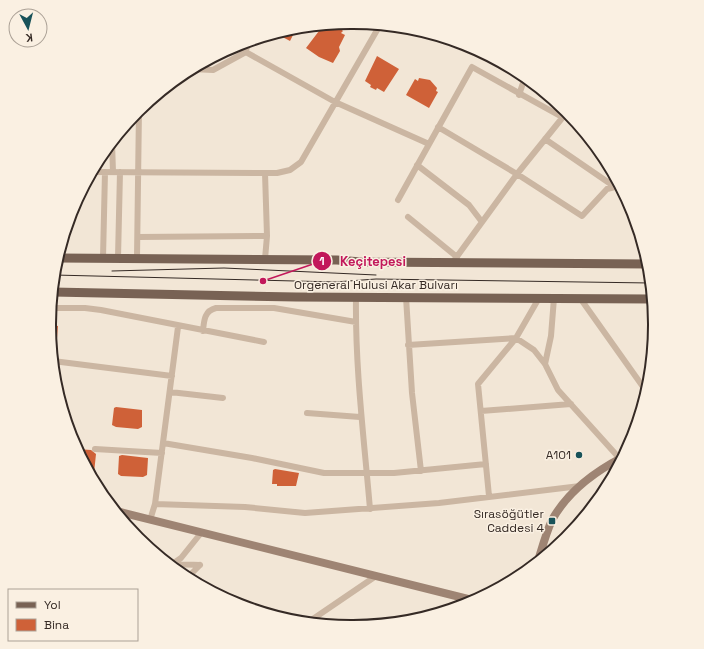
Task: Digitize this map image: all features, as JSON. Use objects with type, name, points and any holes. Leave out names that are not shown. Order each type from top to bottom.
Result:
[{"type":"main road","name":"Orgeneral Hulusi Akar Bulvarı","points":[[64,258],[265,259],[337,260],[362,262],[455,260],[641,264]]},
{"type":"main road","name":"Orgeneral Hulusi Akar Bulvarı","points":[[58,292],[356,297],[646,299]]},
{"type":"street","points":[[99,172],[286,172],[301,162],[377,31]]},
{"type":"street","points":[[203,70],[213,70],[244,53],[246,49]]},
{"type":"street","points":[[240,51],[335,102],[429,144]]},
{"type":"street","points":[[398,200],[472,67],[519,95],[562,117]]},
{"type":"street","points":[[519,95],[523,84]]},
{"type":"street","points":[[408,217],[455,260],[517,174],[562,117]]},
{"type":"street","points":[[137,258],[139,120]]},
{"type":"street","points":[[438,127],[517,174],[582,216],[608,189],[613,186]]},
{"type":"street","points":[[545,139],[610,181]]},
{"type":"street","points":[[112,152],[113,172]]},
{"type":"street","points":[[417,165],[469,205],[482,222]]},
{"type":"street","points":[[103,258],[105,172]]},
{"type":"street","points":[[118,258],[120,172]]},
{"type":"street","points":[[265,173],[267,236],[265,259]]},
{"type":"street","points":[[138,237],[267,236]]},
{"type":"street","points":[[356,297],[360,417],[370,509]]},
{"type":"street","points":[[406,297],[412,393],[421,471]]},
{"type":"street","points":[[489,496],[478,384],[516,338],[539,298]]},
{"type":"street","points":[[545,364],[552,336],[554,298]]},
{"type":"street","points":[[580,298],[641,384]]},
{"type":"street","points":[[57,308],[85,308],[101,310],[178,327],[264,342]]},
{"type":"street","points":[[203,331],[206,315],[209,311],[216,308],[274,308],[356,322]]},
{"type":"street","points":[[150,520],[155,504],[178,327]]},
{"type":"street","points":[[408,345],[516,338],[534,350],[545,364],[558,390],[617,455]]},
{"type":"street","points":[[59,362],[172,376]]},
{"type":"street","points":[[170,392],[223,398]]},
{"type":"street","points":[[481,411],[571,404]]},
{"type":"street","points":[[307,413],[360,417]]},
{"type":"street","points":[[163,443],[252,458],[324,473],[421,471],[486,464]]},
{"type":"street","points":[[95,449],[162,453]]},
{"type":"street","points":[[541,551],[552,522],[563,504],[594,474],[612,464]]},
{"type":"street","points":[[155,504],[245,506],[304,513],[439,504],[489,496],[580,486]]},
{"type":"street","points":[[126,514],[465,598]]},
{"type":"street","points":[[176,562],[181,558],[201,533]]},
{"type":"street","points":[[181,565],[200,565],[192,573]]},
{"type":"street","points":[[315,617],[376,576]]},
{"type":"building","points":[[342,30],[343,31],[341,33],[345,35],[339,47],[340,51],[333,63],[319,57],[306,48],[319,31]]},
{"type":"building","points":[[293,35],[290,41],[283,37]]},
{"type":"building","points":[[377,56],[399,69],[384,92],[377,88],[376,90],[370,87],[371,85],[365,81]]},
{"type":"building","points":[[419,78],[430,80],[437,88],[436,91],[438,92],[429,108],[406,95],[415,79],[418,81]]},
{"type":"building","points":[[56,326],[58,326],[57,338]]},
{"type":"building","points":[[114,408],[142,410],[142,427],[138,429],[116,427],[112,425]]},
{"type":"building","points":[[84,450],[91,450],[96,454],[94,469]]},
{"type":"building","points":[[122,455],[148,458],[147,475],[143,477],[121,476],[118,474],[119,456]]},
{"type":"building","points":[[275,469],[299,473],[296,486],[277,486],[277,484],[272,484],[273,470]]},
{"type":"tram line","points":[[112,271],[224,268],[376,275]]},
{"type":"tram line","points":[[61,275],[335,282],[376,279],[645,283]]},
{"type":"place","name":"Keçitepesi","points":[[263,281]]},
{"type":"place","name":"A101","points":[[579,455]]},
{"type":"place","name":"Sırasöğütler Caddesi 4","points":[[552,521]]}]
